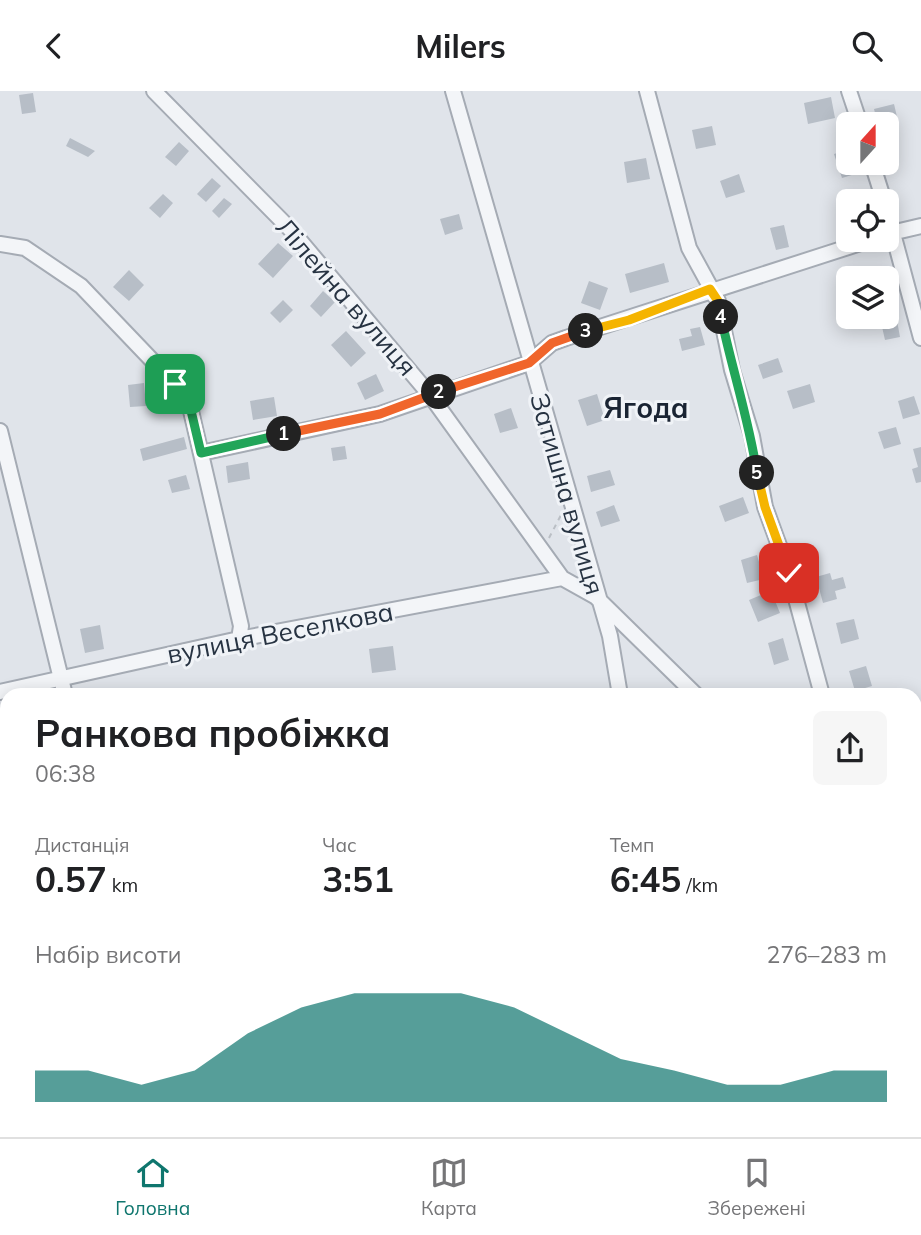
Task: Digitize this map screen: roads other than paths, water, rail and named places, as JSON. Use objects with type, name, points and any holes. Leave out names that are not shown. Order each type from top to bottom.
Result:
[{"type":"street","name":"Лілейна вулиця","points":[[154,91],[291,230],[430,395],[562,578],[596,597],[689,688]]},
{"type":"street","name":"Затишна вулиця","points":[[453,91],[596,597],[610,636],[619,688]]},
{"type":"street","points":[[647,91],[689,248],[718,301],[732,370],[752,436],[765,507],[789,573],[820,688]]},
{"type":"street","points":[[849,91],[856,112]]},
{"type":"street","points":[[899,231],[921,226]]},
{"type":"street","points":[[0,244],[25,248],[80,286],[188,398],[241,626],[239,639]]},
{"type":"street","points":[[201,453],[380,414],[529,363],[559,340],[629,320],[710,289],[836,250]]},
{"type":"street","points":[[896,252],[921,338]]},
{"type":"street","points":[[0,431],[64,688]]},
{"type":"street","name":"вулиця Веселкова","points":[[18,688],[239,639],[562,578]]},
{"type":"district","name":"Ягода","points":[[646,408]]}]
